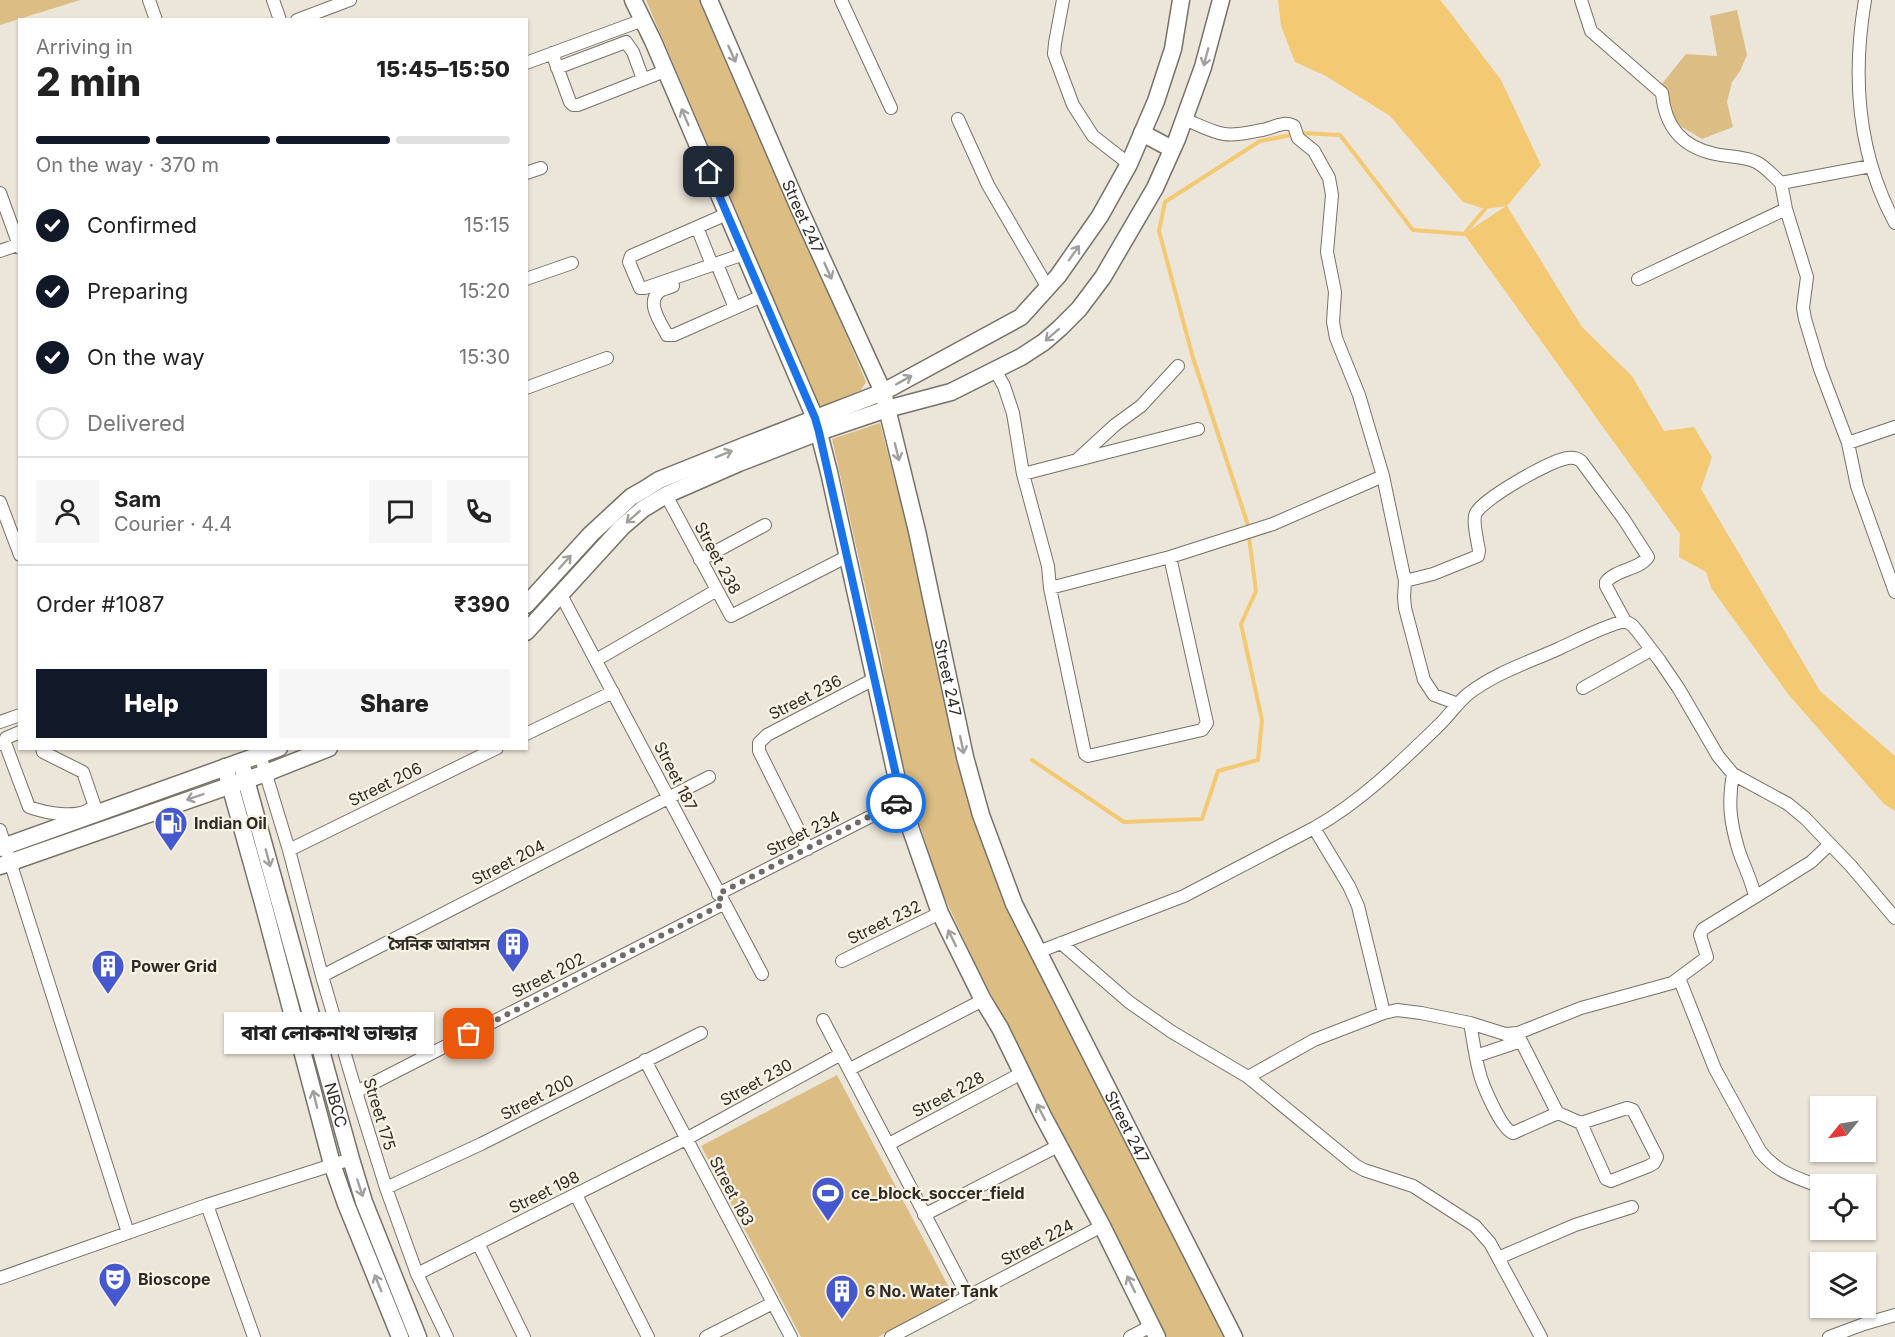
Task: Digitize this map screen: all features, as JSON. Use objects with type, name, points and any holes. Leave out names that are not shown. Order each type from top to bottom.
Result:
[{"type":"street","points":[[149,0],[155,18]]},
{"type":"street","points":[[273,0],[279,18]]},
{"type":"street","points":[[302,18],[350,0]]},
{"type":"street","points":[[633,0],[817,425],[876,678],[896,775],[911,831],[940,913],[982,1000],[1000,1028],[1154,1331],[1130,1337]]},
{"type":"street","name":"Street 247","points":[[709,0],[883,392],[917,531],[965,758],[977,803],[1014,904],[1234,1337]]},
{"type":"street","points":[[841,0],[891,108]]},
{"type":"street","points":[[1063,0],[1054,54],[1073,105],[1093,136],[1129,164]]},
{"type":"street","points":[[528,630],[622,527],[643,509],[666,495],[739,463],[883,392],[1021,317],[1048,288],[1100,216],[1129,164],[1156,101],[1173,50],[1181,0]]},
{"type":"street","points":[[528,603],[591,534],[631,497],[659,480],[817,425],[951,392],[1021,357],[1044,342],[1079,309],[1103,277],[1155,188],[1203,67],[1221,0]]},
{"type":"street","points":[[1581,0],[1591,31],[1662,93],[1665,113],[1678,136],[1695,147],[1714,154],[1750,159],[1759,163],[1781,183],[1785,209],[1807,277],[1803,308],[1820,369],[1848,443],[1857,486],[1895,592]]},
{"type":"street","points":[[1865,0],[1860,27],[1858,96],[1860,114],[1871,166],[1895,223]]},
{"type":"street","points":[[528,62],[643,20]]},
{"type":"street","points":[[557,68],[626,42],[633,52],[643,79]]},
{"type":"street","points":[[552,53],[573,105],[665,71]]},
{"type":"street","points":[[958,119],[988,185],[1048,288]]},
{"type":"street","points":[[1184,119],[1223,134],[1236,135],[1286,123],[1314,151],[1329,178],[1332,195],[1327,252],[1335,292],[1333,322],[1336,338],[1359,395],[1383,476],[1405,581],[1405,608],[1424,680],[1434,695],[1458,704]]},
{"type":"street","points":[[1142,133],[1172,149]]},
{"type":"street","points":[[1781,183],[1871,166]]},
{"type":"street","points":[[528,172],[541,168]]},
{"type":"street","points":[[0,193],[18,243]]},
{"type":"street","points":[[1638,279],[1785,209]]},
{"type":"street","points":[[715,267],[640,288],[629,262],[631,256],[727,214]]},
{"type":"street","points":[[697,227],[735,308]]},
{"type":"street","points":[[0,251],[18,246]]},
{"type":"street","points":[[745,256],[659,291],[654,298],[653,306],[667,335],[674,335],[762,296]]},
{"type":"street","points":[[528,278],[572,263]]},
{"type":"street","points":[[528,387],[606,358]]},
{"type":"street","points":[[1077,460],[1115,425],[1141,406],[1178,366]]},
{"type":"street","points":[[994,370],[1004,386],[1013,413],[1023,474],[1048,566],[1050,588],[1085,754],[1092,756],[1202,730],[1205,727],[1207,719],[1170,557]]},
{"type":"street","points":[[1848,443],[1895,427]]},
{"type":"street","points":[[1023,474],[1198,429]]},
{"type":"street","points":[[1405,581],[1433,574],[1478,556],[1474,518],[1480,509],[1525,476],[1565,458],[1574,457],[1581,461],[1616,508],[1648,557],[1643,563],[1606,582],[1625,621],[1632,625],[1679,689],[1718,756],[1732,774],[1796,810],[1830,844],[1895,918]]},
{"type":"street","points":[[1050,588],[1170,557],[1273,524],[1383,476]]},
{"type":"street","name":"Street 238","points":[[666,495],[731,616],[848,556]]},
{"type":"street","points":[[0,502],[18,550]]},
{"type":"street","points":[[700,560],[765,525]]},
{"type":"street","points":[[596,660],[717,590]]},
{"type":"street","name":"Street 187","points":[[560,594],[762,975]]},
{"type":"street","points":[[1038,952],[1184,896],[1332,818],[1393,770],[1445,720],[1468,694],[1499,673],[1609,625],[1625,621]]},
{"type":"street","points":[[1583,688],[1651,650]]},
{"type":"street","name":"Street 236","points":[[808,849],[759,751],[759,743],[767,735],[876,678]]},
{"type":"street","points":[[528,733],[613,692]]},
{"type":"street","points":[[0,722],[18,716]]},
{"type":"street","points":[[18,733],[6,738],[3,744],[29,807],[76,816],[92,809],[94,804],[83,772],[43,750]]},
{"type":"street","points":[[3,847],[274,750]]},
{"type":"street","points":[[5,864],[266,773],[324,750]]},
{"type":"street","name":"Street 206","points":[[289,850],[493,750]]},
{"type":"street","name":"Street 175","points":[[260,755],[289,850],[322,976],[386,1188],[417,1274],[447,1337]]},
{"type":"street","name":"NBCC","points":[[241,762],[364,1202],[418,1337]]},
{"type":"street","points":[[225,767],[332,1164],[400,1337]]},
{"type":"street","points":[[1732,774],[1729,798],[1731,819],[1738,849],[1755,897]]},
{"type":"street","name":"Street 204","points":[[322,976],[709,777]]},
{"type":"street","name":"Street 234","points":[[721,899],[808,849],[903,800]]},
{"type":"street","points":[[1314,828],[1349,886],[1358,906],[1384,1013]]},
{"type":"street","points":[[0,830],[5,864],[128,1233]]},
{"type":"street","points":[[1248,1077],[1314,1040],[1397,1010],[1470,1023],[1504,1034],[1518,1033],[1581,1008],[1659,987],[1679,978],[1707,957],[1700,935],[1703,928],[1753,900],[1810,862],[1830,844]]},
{"type":"street","name":"Street 202","points":[[356,1092],[721,899]]},
{"type":"street","name":"Street 232","points":[[842,961],[940,913]]},
{"type":"street","points":[[1061,943],[1129,1002],[1172,1032],[1248,1077],[1355,1165],[1413,1186],[1475,1226],[1490,1243],[1541,1337]]},
{"type":"street","points":[[1679,978],[1715,1069],[1760,1150],[1777,1168],[1810,1182]]},
{"type":"street","points":[[850,1069],[982,1000]]},
{"type":"street","points":[[823,1020],[890,1144],[924,1215],[968,1297]]},
{"type":"street","points":[[1470,1023],[1479,1072],[1496,1111],[1510,1133],[1558,1113]]},
{"type":"street","name":"Street 200","points":[[386,1188],[481,1144],[701,1033]]},
{"type":"street","points":[[1476,1056],[1521,1041],[1558,1113],[1581,1123],[1627,1108],[1633,1110],[1657,1157],[1649,1166],[1611,1181],[1606,1179],[1581,1123]]},
{"type":"street","name":"Street 230","points":[[686,1139],[841,1054]]},
{"type":"street","name":"Street 183","points":[[645,1060],[791,1337]]},
{"type":"street","name":"Street 228","points":[[890,1144],[1022,1073]]},
{"type":"street","name":"Street 198","points":[[417,1274],[686,1139]]},
{"type":"street","points":[[924,1215],[1058,1146]]},
{"type":"street","points":[[0,1278],[207,1205],[351,1159]]},
{"type":"street","points":[[576,1195],[648,1337]]},
{"type":"street","points":[[207,1205],[254,1337]]},
{"type":"street","points":[[1498,1258],[1575,1225],[1632,1207]]},
{"type":"street","name":"Street 224","points":[[891,1337],[909,1333],[968,1297],[1102,1226]]},
{"type":"street","points":[[478,1244],[524,1337]]},
{"type":"street","points":[[706,1337],[773,1303]]},
{"type":"street","points":[[1829,1337],[1895,1315]]},
{"type":"shaded area","points":[[0,0],[80,0],[18,18],[0,25]]},
{"type":"shaded area","points":[[646,0],[702,0],[866,382],[861,390],[820,407]]},
{"type":"shaded area","points":[[1278,0],[1440,0],[1446,7],[1501,80],[1541,165],[1507,206],[1582,327],[1632,376],[1664,431],[1694,427],[1712,457],[1701,489],[1820,691],[1895,756],[1895,811],[1884,804],[1788,694],[1711,588],[1706,572],[1679,557],[1680,534],[1464,234],[1506,206],[1485,209],[1463,202],[1390,116],[1326,76],[1295,62],[1281,26]]},
{"type":"shaded area","points":[[1737,10],[1747,55],[1732,82],[1727,102],[1733,127],[1702,139],[1675,123],[1661,85],[1686,54],[1717,56],[1710,16]]},
{"type":"shaded area","points":[[880,423],[923,588],[952,737],[966,793],[991,866],[1020,936],[1225,1337],[1167,1337],[975,963],[941,890],[914,807],[894,731],[881,657],[832,439]]},
{"type":"shaded area","name":"ce_block_soccer_field","points":[[837,1075],[954,1297],[878,1337],[801,1337],[701,1146]]},
{"type":"waterway","points":[[1032,760],[1124,822],[1202,819],[1218,771],[1258,760],[1262,720],[1241,624],[1256,591],[1247,522],[1193,358],[1159,231],[1165,202],[1260,141],[1302,133],[1340,135],[1413,230],[1464,234],[1485,209]]},
{"type":"way so far","points":[[469,1034],[723,904],[718,894],[896,803]]},
{"type":"place","name":"Indian Oil","points":[[171,852]]},
{"type":"place","name":"সৈনিক আবাসন","points":[[513,973]]},
{"type":"place","name":"Power Grid","points":[[108,995]]},
{"type":"place","name":"বাবা লোকনাথ ভান্ডার","points":[[469,1034]]},
{"type":"place","name":"ce_block_soccer_field","points":[[828,1222]]},
{"type":"place","name":"Bioscope","points":[[115,1308]]},
{"type":"place","name":"6 No. Water Tank","points":[[842,1320]]},
{"type":"route","points":[[709,172],[815,418],[903,800],[896,803]]}]
